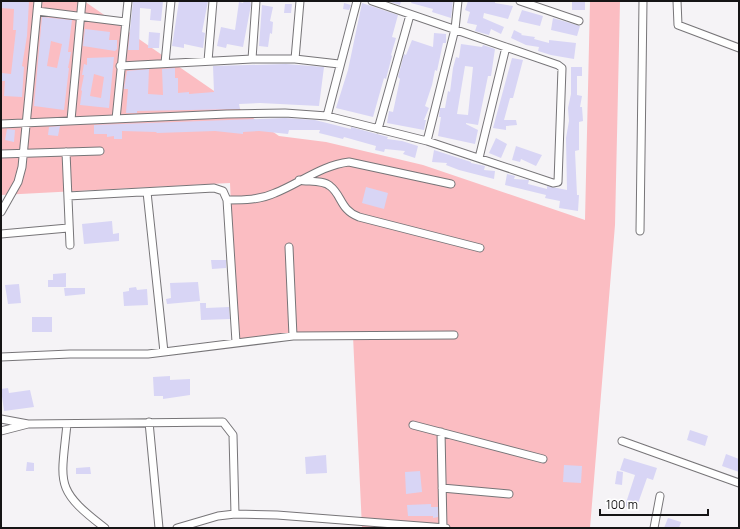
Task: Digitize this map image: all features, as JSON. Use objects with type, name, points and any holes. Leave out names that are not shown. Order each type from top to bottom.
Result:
[{"type":"street","points":[[1,212],[18,182],[23,153],[38,1]]},
{"type":"street","points":[[71,120],[82,1]]},
{"type":"street","points":[[116,119],[120,66],[128,1]]},
{"type":"street","points":[[165,63],[171,1]]},
{"type":"street","points":[[208,61],[213,1]]},
{"type":"street","points":[[252,59],[256,1]]},
{"type":"street","points":[[295,59],[300,1]]},
{"type":"street","points":[[327,116],[357,1]]},
{"type":"street","points":[[1,124],[25,124],[71,120],[285,113],[327,116],[427,141],[553,183],[558,182],[562,68],[456,29],[410,15],[372,1]]},
{"type":"street","points":[[427,141],[456,29],[458,1]]},
{"type":"street","points":[[520,1],[579,21]]},
{"type":"street","points":[[640,231],[643,1]]},
{"type":"street","points":[[677,1],[678,25],[739,48]]},
{"type":"street","points":[[37,11],[125,22]]},
{"type":"street","points":[[378,129],[410,15]]},
{"type":"street","points":[[479,158],[506,47]]},
{"type":"street","points":[[120,66],[252,59],[295,59],[340,64]]},
{"type":"street","points":[[1,154],[100,151]]},
{"type":"street","points":[[66,152],[68,228],[70,245]]},
{"type":"street","points":[[227,200],[258,199],[277,193],[299,180],[340,163],[349,162],[451,184]]},
{"type":"street","points":[[299,180],[330,186],[346,209],[359,217],[480,248]]},
{"type":"street","points":[[68,196],[214,188],[223,191],[227,200],[236,342]]},
{"type":"street","points":[[148,192],[164,352]]},
{"type":"street","points":[[1,234],[68,228]]},
{"type":"street","points":[[289,247],[293,336]]},
{"type":"street","points":[[1,357],[70,354],[148,354],[293,336],[454,335]]},
{"type":"street","points":[[1,419],[28,424],[224,422],[233,435],[235,514]]},
{"type":"street","points":[[149,422],[159,528]]},
{"type":"street","points":[[1,431],[28,424]]},
{"type":"street","points":[[67,424],[62,480],[65,490],[72,500],[105,528]]},
{"type":"street","points":[[413,425],[543,459]]},
{"type":"street","points":[[440,432],[443,528]]},
{"type":"street","points":[[622,441],[739,483]]},
{"type":"street","points":[[442,488],[509,494]]},
{"type":"street","points":[[654,528],[660,496]]},
{"type":"street","points":[[177,528],[218,516],[235,514],[277,515],[365,525],[446,528]]},
{"type":"shaded area","points":[[1,1],[84,1],[279,136],[326,142],[423,165],[585,220],[590,1],[620,1],[615,225],[590,528],[362,528],[353,336],[237,341],[230,183],[1,195]]},
{"type":"building","points":[[1,1],[29,1],[27,36],[22,66],[24,67],[22,97],[4,96],[5,81],[2,81],[2,73],[11,74],[16,30],[13,30],[14,9],[1,8]]},
{"type":"building","points":[[133,1],[163,1],[161,21],[150,20],[151,9],[140,8],[139,50],[128,50]]},
{"type":"building","points":[[179,1],[208,1],[202,32],[205,33],[203,48],[184,44],[184,48],[172,46]]},
{"type":"building","points":[[244,1],[250,1],[251,5],[243,47],[227,44],[226,48],[217,46],[221,27],[235,30],[239,2],[243,3]]},
{"type":"building","points":[[387,1],[401,1],[400,5]]},
{"type":"building","points":[[412,1],[453,1],[451,18],[432,12],[433,9],[411,3]]},
{"type":"building","points":[[468,1],[495,1],[495,3],[513,6],[508,19],[484,13],[483,18],[504,27],[501,34],[491,29],[489,35],[475,31],[477,25],[467,23],[470,12],[465,10]]},
{"type":"building","points":[[572,1],[585,1],[585,10],[572,10]]},
{"type":"building","points":[[344,3],[351,5],[349,10],[343,9]]},
{"type":"building","points":[[362,3],[398,15],[392,37],[396,38],[392,56],[373,117],[336,108],[348,70]]},
{"type":"building","points":[[285,4],[292,4],[291,13],[284,13]]},
{"type":"building","points":[[262,5],[273,7],[270,21],[273,22],[272,34],[270,33],[268,47],[259,46]]},
{"type":"building","points":[[522,10],[543,16],[540,26],[518,21]]},
{"type":"building","points":[[42,17],[72,20],[68,52],[71,52],[64,110],[34,106]],"holes":[[[51,41],[62,44],[57,68],[47,66]]]},
{"type":"building","points":[[553,18],[580,26],[577,36],[551,30]]},
{"type":"building","points":[[85,29],[110,32],[109,40],[117,40],[117,49],[115,51],[83,46]]},
{"type":"building","points":[[514,30],[522,34],[521,35],[535,37],[534,39],[549,43],[549,40],[576,43],[574,59],[538,51],[539,47],[526,45],[511,38]]},
{"type":"building","points":[[149,32],[160,33],[159,48],[148,48]]},
{"type":"building","points":[[434,33],[446,34],[446,43],[443,43],[437,71],[435,70],[425,106],[429,108],[424,120],[426,120],[424,130],[387,123],[389,111],[393,112],[400,79],[398,77],[404,54],[406,55],[412,40],[433,47]]},
{"type":"building","points":[[461,44],[482,47],[483,45],[495,49],[491,76],[488,76],[478,125],[466,123],[478,130],[475,144],[438,136],[441,117],[439,117],[440,108],[445,108],[448,91],[450,92],[456,57],[459,58]],"holes":[[[465,66],[473,67],[468,115],[457,114]]]},
{"type":"building","points":[[114,57],[109,108],[80,105],[84,75],[82,75],[84,64],[87,65],[87,58]],"holes":[[[94,74],[104,77],[101,98],[90,96]]]},
{"type":"building","points":[[512,58],[523,60],[513,98],[510,98],[504,120],[516,120],[517,125],[506,126],[506,130],[493,128]]},
{"type":"building","points":[[286,64],[324,67],[319,106],[260,103],[239,104],[240,109],[137,111],[137,113],[126,113],[128,89],[124,89],[127,71],[149,69],[148,94],[163,95],[162,69],[175,68],[175,78],[178,78],[178,93],[189,92],[189,94],[214,92],[213,66]]},
{"type":"building","points":[[571,67],[582,67],[582,76],[577,76],[577,95],[582,96],[580,107],[582,107],[583,121],[579,122],[579,150],[575,151],[577,195],[579,195],[578,211],[559,208],[560,201],[545,198],[546,195],[505,185],[507,174],[515,176],[514,179],[529,180],[528,184],[547,189],[547,186],[567,190],[566,138],[569,121],[568,108],[571,94]]},
{"type":"building","points":[[285,118],[315,120],[351,129],[351,127],[388,137],[387,139],[402,141],[418,146],[415,158],[403,154],[405,151],[385,149],[384,152],[375,150],[376,146],[344,137],[343,139],[319,133],[320,130],[289,130],[288,134],[259,131],[243,132],[243,134],[215,131],[157,133],[122,131],[122,139],[114,139],[114,136],[107,137],[107,134],[94,134],[94,125]]},
{"type":"building","points":[[60,126],[58,136],[48,135],[49,127]]},
{"type":"building","points":[[7,129],[15,130],[14,142],[5,140]]},
{"type":"building","points":[[496,138],[507,144],[501,158],[489,153]]},
{"type":"building","points":[[516,146],[542,155],[536,166],[521,159],[520,162],[512,160]]},
{"type":"building","points":[[434,150],[471,163],[485,166],[484,170],[495,171],[494,179],[459,170],[446,165],[447,163],[432,162]]},
{"type":"building","points":[[366,187],[388,193],[384,209],[362,203]]},
{"type":"building","points":[[112,221],[113,234],[119,233],[119,241],[84,244],[82,224]]},
{"type":"building","points":[[211,260],[226,260],[226,268],[212,269]]},
{"type":"building","points":[[66,273],[66,287],[48,287],[48,280],[53,280],[53,274]]},
{"type":"building","points":[[198,282],[200,301],[167,304],[166,299],[171,298],[170,283]]},
{"type":"building","points":[[19,284],[21,303],[8,304],[5,285]]},
{"type":"building","points":[[136,287],[137,290],[147,289],[148,305],[124,306],[123,292],[129,291],[129,288]]},
{"type":"building","points":[[64,288],[85,288],[85,294],[65,296]]},
{"type":"building","points":[[200,303],[206,303],[206,308],[229,307],[230,319],[201,320]]},
{"type":"building","points":[[32,317],[52,317],[52,332],[32,332]]},
{"type":"building","points":[[170,376],[170,380],[190,379],[190,395],[163,399],[163,396],[154,396],[153,377]]},
{"type":"building","points":[[8,388],[9,393],[30,390],[34,407],[4,411],[1,389]]},
{"type":"building","points":[[690,430],[708,436],[705,446],[687,440]]},
{"type":"building","points":[[726,454],[739,459],[739,472],[722,466]]},
{"type":"building","points":[[326,455],[327,473],[306,474],[305,457]]},
{"type":"building","points":[[624,458],[657,468],[653,480],[647,478],[636,509],[625,506],[635,475],[620,470]]},
{"type":"building","points":[[27,462],[34,463],[34,471],[26,471]]},
{"type":"building","points":[[564,465],[582,466],[581,483],[563,482]]},
{"type":"building","points":[[90,467],[91,474],[76,474],[76,468]]},
{"type":"building","points":[[420,471],[422,492],[406,494],[405,472]]},
{"type":"building","points":[[617,471],[623,472],[622,485],[615,484]]},
{"type":"building","points":[[431,504],[431,507],[438,507],[438,517],[408,516],[407,505]]},
{"type":"building","points":[[668,518],[681,522],[679,528],[664,528]]}]
